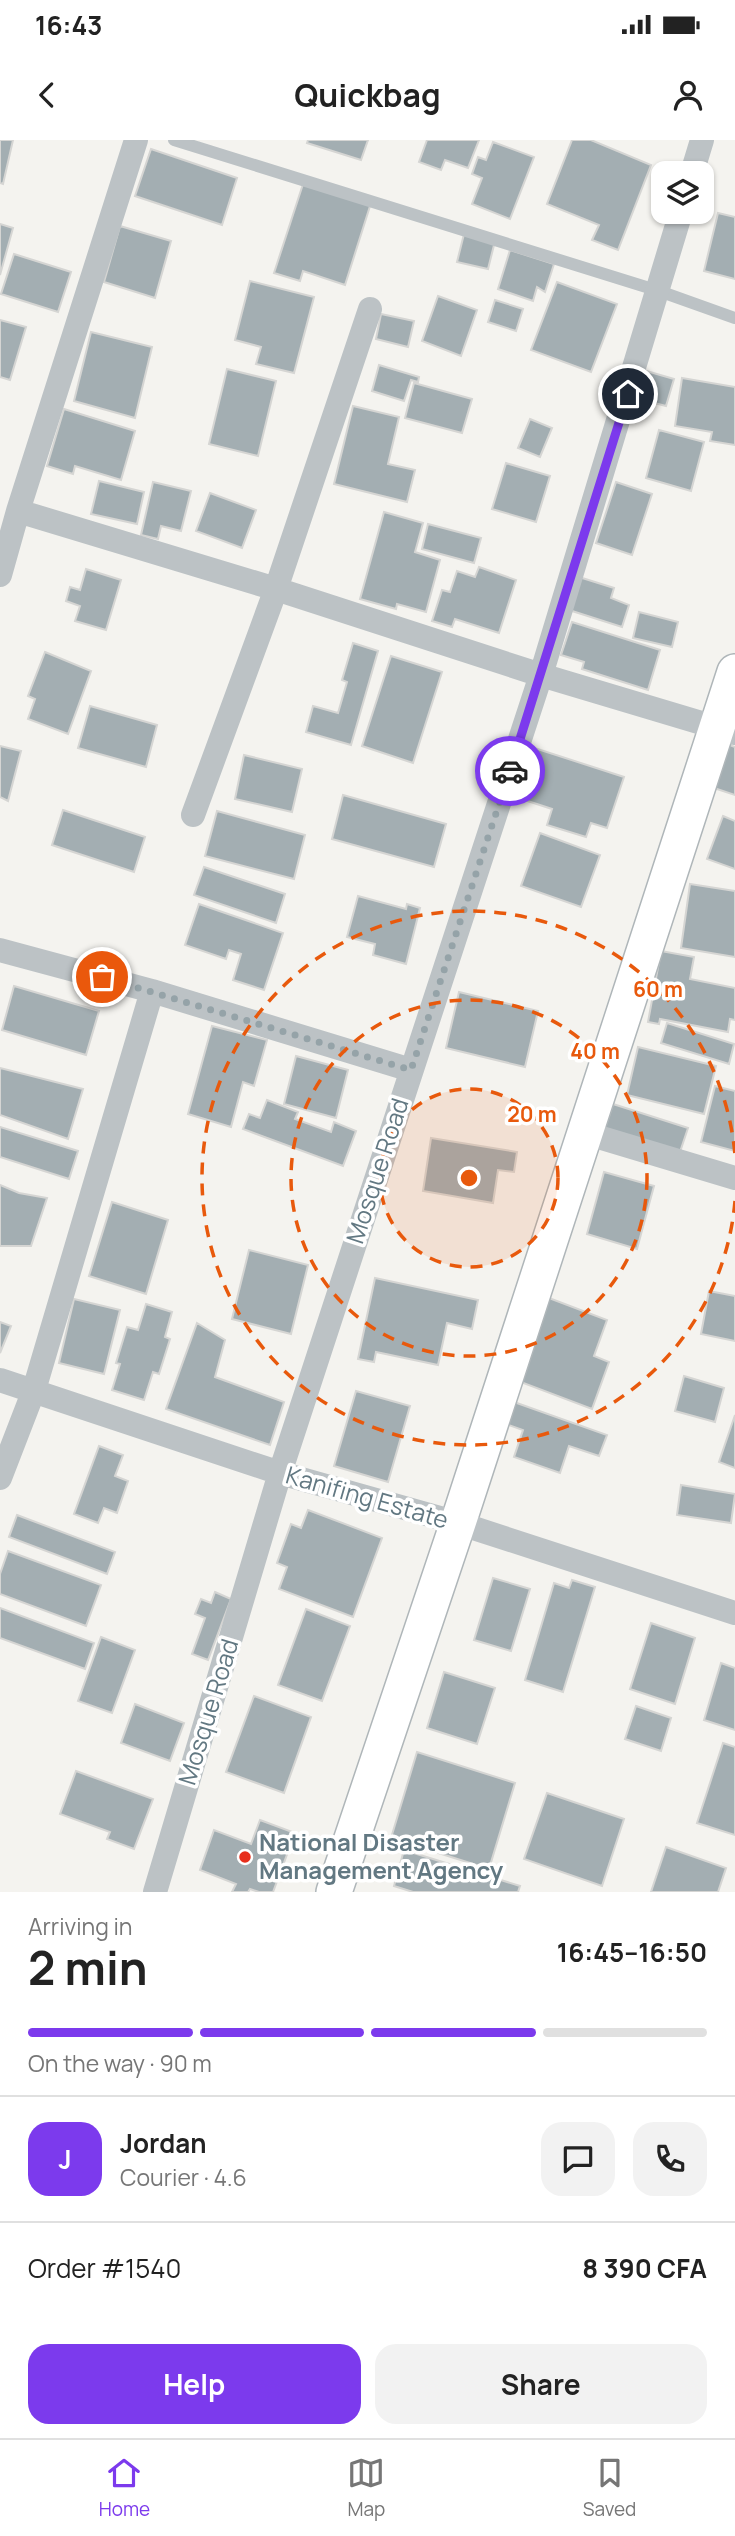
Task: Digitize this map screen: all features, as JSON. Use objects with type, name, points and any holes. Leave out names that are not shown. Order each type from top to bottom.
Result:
[{"type":"street","points":[[0,575],[136,140]]},
{"type":"street","points":[[696,161],[702,140]]},
{"type":"street","name":"Mosque Road","points":[[155,1892],[280,1474],[541,675],[678,224]]},
{"type":"street","points":[[193,816],[276,589],[370,309]]},
{"type":"street","points":[[18,511],[276,589],[541,675],[726,730]]},
{"type":"street","points":[[334,1892],[586,1133],[726,730],[735,672]]},
{"type":"street","points":[[0,950],[152,991],[411,1070]]},
{"type":"street","points":[[0,1478],[34,1390],[152,991]]},
{"type":"street","points":[[586,1133],[735,1178]]},
{"type":"street","name":"Kanifing Estate","points":[[0,1380],[280,1474],[458,1523],[735,1613]]},
{"type":"lane","points":[[174,140],[735,318]]},
{"type":"building","points":[[0,140],[13,140],[3,184],[0,183]]},
{"type":"building","points":[[308,140],[368,140],[361,160],[307,143]]},
{"type":"building","points":[[427,140],[479,140],[468,168],[445,160],[441,170],[419,162]]},
{"type":"building","points":[[572,140],[591,140],[651,165],[618,250],[592,240],[599,225],[547,204]]},
{"type":"building","points":[[493,142],[534,157],[510,219],[472,204],[482,178],[472,174],[478,157],[486,160]]},
{"type":"building","points":[[151,149],[237,178],[222,225],[135,196]]},
{"type":"building","points":[[304,181],[371,203],[345,285],[303,271],[300,281],[274,273]]},
{"type":"building","points":[[718,213],[735,217],[735,279],[704,271]]},
{"type":"building","points":[[0,224],[13,228],[0,275]]},
{"type":"building","points":[[120,226],[171,241],[155,298],[104,282]]},
{"type":"building","points":[[464,234],[495,241],[488,269],[457,262]]},
{"type":"building","points":[[510,250],[554,264],[545,292],[537,287],[533,301],[498,289]]},
{"type":"building","points":[[14,254],[71,272],[58,312],[1,294]]},
{"type":"building","points":[[250,281],[314,297],[294,373],[256,364],[261,347],[235,340]]},
{"type":"building","points":[[557,282],[617,304],[591,372],[531,350]]},
{"type":"building","points":[[438,296],[477,310],[461,356],[422,341]]},
{"type":"building","points":[[495,300],[523,309],[516,331],[488,322]]},
{"type":"building","points":[[381,314],[414,321],[408,347],[376,339]]},
{"type":"building","points":[[0,320],[26,327],[10,380],[0,377]]},
{"type":"building","points":[[91,332],[152,347],[135,418],[74,401]]},
{"type":"building","points":[[379,365],[419,377],[418,382],[411,380],[404,401],[372,391]]},
{"type":"building","points":[[227,369],[276,381],[258,456],[209,444]]},
{"type":"building","points":[[643,370],[674,379],[666,406],[635,398]]},
{"type":"building","points":[[682,378],[735,387],[735,445],[710,441],[712,432],[675,426]]},
{"type":"building","points":[[414,383],[472,399],[462,433],[405,418]]},
{"type":"building","points":[[353,406],[399,417],[388,464],[415,470],[407,502],[334,484]]},
{"type":"building","points":[[64,409],[135,431],[121,480],[75,466],[73,474],[47,466]]},
{"type":"building","points":[[530,419],[552,428],[540,457],[518,448]]},
{"type":"building","points":[[659,430],[704,442],[691,491],[646,478]]},
{"type":"building","points":[[506,463],[550,476],[536,522],[492,509]]},
{"type":"building","points":[[99,481],[144,492],[137,524],[91,514]]},
{"type":"building","points":[[153,482],[191,491],[181,531],[161,526],[158,539],[141,535]]},
{"type":"building","points":[[616,482],[652,494],[632,555],[596,543]]},
{"type":"building","points":[[210,493],[256,510],[242,548],[196,531]]},
{"type":"building","points":[[384,512],[423,523],[415,552],[440,560],[426,612],[397,604],[396,609],[360,599]]},
{"type":"building","points":[[428,524],[481,538],[474,563],[422,549]]},
{"type":"building","points":[[479,567],[516,580],[499,633],[455,619],[452,627],[432,621],[442,590],[450,592],[457,571],[475,577]]},
{"type":"building","points":[[86,569],[121,580],[106,630],[75,621],[80,606],[66,601],[70,587],[80,590]]},
{"type":"building","points":[[579,577],[614,588],[611,598],[629,605],[622,627],[569,610]]},
{"type":"building","points":[[639,612],[678,622],[672,647],[633,638]]},
{"type":"building","points":[[572,622],[660,650],[648,690],[582,669],[584,662],[561,655]]},
{"type":"building","points":[[353,643],[378,651],[351,745],[306,732],[313,706],[338,713],[347,682],[342,680]]},
{"type":"building","points":[[45,652],[91,671],[68,734],[28,719],[35,699],[28,696]]},
{"type":"building","points":[[391,656],[442,672],[413,763],[362,746]]},
{"type":"building","points":[[90,706],[157,725],[146,767],[78,748]]},
{"type":"building","points":[[519,743],[624,777],[607,828],[591,823],[586,837],[547,825],[552,809],[503,793]]},
{"type":"building","points":[[727,744],[735,747],[735,795],[714,788]]},
{"type":"building","points":[[0,746],[21,751],[8,801],[0,797]]},
{"type":"building","points":[[244,755],[302,769],[292,812],[235,799]]},
{"type":"building","points":[[343,795],[446,824],[434,867],[332,839]]},
{"type":"building","points":[[63,810],[145,837],[134,872],[52,845]]},
{"type":"building","points":[[217,811],[305,835],[294,879],[205,856]]},
{"type":"building","points":[[723,816],[735,821],[735,869],[707,859]]},
{"type":"building","points":[[540,833],[600,855],[581,907],[521,886]]},
{"type":"building","points":[[204,867],[285,894],[276,923],[194,895]]},
{"type":"building","points":[[690,884],[735,891],[735,957],[681,948]]},
{"type":"building","points":[[358,896],[406,909],[407,904],[420,908],[406,964],[373,955],[375,944],[347,937]]},
{"type":"building","points":[[199,904],[283,933],[264,990],[233,980],[241,954],[229,950],[226,959],[185,945]]},
{"type":"building","points":[[661,951],[694,957],[690,979],[735,988],[735,1020],[730,1019],[728,1032],[660,1019],[659,1024],[648,1022]]},
{"type":"building","points":[[14,986],[99,1011],[86,1055],[2,1030]]},
{"type":"building","points":[[459,992],[538,1011],[525,1067],[446,1048]]},
{"type":"building","points":[[667,1023],[734,1044],[729,1064],[661,1043]]},
{"type":"building","points":[[212,1026],[267,1040],[254,1086],[243,1082],[231,1127],[188,1114]]},
{"type":"building","points":[[638,1047],[716,1066],[704,1114],[627,1095]]},
{"type":"building","points":[[296,1056],[348,1070],[336,1118],[284,1104]]},
{"type":"building","points":[[0,1068],[83,1089],[68,1139],[0,1115]]},
{"type":"building","points":[[715,1086],[735,1091],[735,1151],[701,1142]]},
{"type":"building","points":[[267,1100],[298,1112],[295,1119],[331,1132],[334,1122],[356,1131],[343,1166],[243,1129],[249,1114],[260,1118]]},
{"type":"building","points":[[613,1104],[688,1128],[679,1155],[604,1131]]},
{"type":"building","points":[[0,1127],[78,1151],[69,1179],[0,1157]]},
{"type":"building","points":[[431,1138],[517,1152],[514,1172],[498,1170],[493,1203],[423,1191]]},
{"type":"building","points":[[604,1172],[654,1186],[637,1249],[587,1234]]},
{"type":"building","points":[[0,1185],[19,1193],[47,1198],[31,1246],[0,1246]]},
{"type":"building","points":[[112,1202],[168,1220],[146,1294],[89,1276]]},
{"type":"building","points":[[249,1250],[308,1265],[291,1334],[232,1319]]},
{"type":"building","points":[[375,1278],[478,1300],[472,1329],[447,1323],[438,1365],[376,1352],[374,1362],[358,1359]]},
{"type":"building","points":[[709,1291],[735,1296],[735,1341],[701,1334]]},
{"type":"building","points":[[549,1298],[607,1320],[594,1356],[609,1362],[592,1409],[518,1381]]},
{"type":"building","points":[[74,1299],[120,1310],[104,1374],[59,1363]]},
{"type":"building","points":[[146,1304],[172,1312],[165,1337],[170,1339],[159,1374],[153,1372],[144,1400],[112,1390],[120,1364],[116,1363],[127,1327],[138,1330]]},
{"type":"building","points":[[0,1322],[11,1326],[0,1353]]},
{"type":"building","points":[[197,1323],[225,1340],[215,1377],[284,1402],[270,1445],[166,1409]]},
{"type":"building","points":[[684,1376],[724,1388],[715,1422],[675,1411]]},
{"type":"building","points":[[356,1391],[410,1406],[388,1482],[334,1466]]},
{"type":"building","points":[[514,1402],[607,1435],[599,1456],[569,1446],[560,1473],[514,1457],[523,1430],[506,1424]]},
{"type":"building","points":[[735,1415],[735,1468],[719,1462]]},
{"type":"building","points":[[99,1446],[123,1455],[115,1476],[128,1481],[117,1513],[104,1508],[98,1523],[74,1514]]},
{"type":"building","points":[[681,1485],[735,1494],[731,1523],[677,1515]]},
{"type":"building","points":[[308,1510],[382,1538],[353,1617],[279,1589],[287,1567],[277,1563],[291,1524],[301,1528]]},
{"type":"building","points":[[17,1515],[115,1552],[107,1574],[9,1537]]},
{"type":"building","points":[[8,1551],[101,1585],[86,1626],[0,1594],[0,1574]]},
{"type":"building","points":[[493,1578],[530,1589],[511,1651],[474,1640]]},
{"type":"building","points":[[572,1580],[595,1587],[563,1692],[525,1680],[554,1583],[569,1588]]},
{"type":"building","points":[[215,1592],[231,1599],[208,1660],[192,1654],[205,1618],[195,1614],[201,1599],[211,1603]]},
{"type":"building","points":[[0,1608],[94,1643],[85,1669],[0,1638]]},
{"type":"building","points":[[306,1609],[350,1626],[322,1701],[278,1685]]},
{"type":"building","points":[[651,1623],[695,1638],[675,1704],[630,1689]]},
{"type":"building","points":[[101,1637],[135,1650],[112,1713],[78,1701]]},
{"type":"building","points":[[721,1663],[735,1668],[735,1730],[704,1720]]},
{"type":"building","points":[[444,1672],[495,1688],[477,1744],[427,1728]]},
{"type":"building","points":[[254,1696],[311,1717],[284,1793],[226,1772]]},
{"type":"building","points":[[135,1704],[184,1723],[170,1761],[121,1743]]},
{"type":"building","points":[[636,1706],[671,1718],[661,1751],[625,1739]]},
{"type":"building","points":[[723,1743],[735,1747],[735,1835],[697,1823]]},
{"type":"building","points":[[417,1752],[515,1783],[489,1869],[391,1838]]},
{"type":"building","points":[[76,1771],[153,1799],[134,1849],[107,1839],[110,1832],[60,1814]]},
{"type":"building","points":[[547,1793],[624,1819],[602,1886],[524,1859]]},
{"type":"building","name":"National Disaster Management Agency","points":[[260,1820],[295,1833],[273,1892],[250,1889],[248,1892],[232,1892],[236,1884],[200,1870],[214,1830],[251,1844]]},
{"type":"building","points":[[666,1847],[726,1868],[718,1892],[651,1892]]},
{"type":"building","points":[[404,1850],[520,1886],[518,1892],[413,1892],[394,1886]]},
{"type":"way so far","points":[[102,977],[411,1070],[510,771]]},
{"type":"place","name":"National Disaster Management Agency","points":[[245,1857]]},
{"type":"route","points":[[510,771],[628,394]]}]
